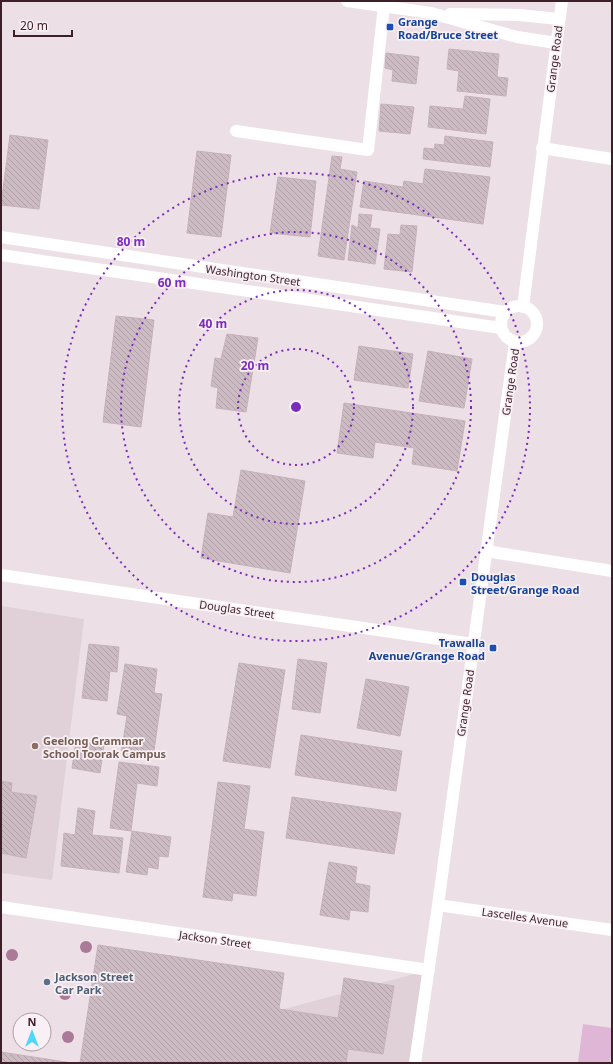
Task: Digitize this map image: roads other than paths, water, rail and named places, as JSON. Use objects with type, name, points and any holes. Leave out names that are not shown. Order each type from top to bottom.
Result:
[{"type":"street","points":[[347,1],[431,14],[517,36],[556,43]]},
{"type":"street","name":"Grange Road","points":[[523,307],[542,148],[562,1]]},
{"type":"street","points":[[236,131],[368,150],[384,6]]},
{"type":"street","points":[[431,14],[519,15],[560,19]]},
{"type":"street","points":[[542,148],[612,159]]},
{"type":"street","name":"Washington Street","points":[[1,237],[505,312]]},
{"type":"street","name":"Washington Street","points":[[1,256],[501,328]]},
{"type":"street","points":[[523,307],[529,310],[535,316],[537,327],[534,334],[527,340],[515,342],[504,336],[501,328],[502,317],[505,312],[512,308],[523,307]]},
{"type":"street","name":"Grange Road","points":[[415,1063],[515,342]]},
{"type":"street","points":[[486,552],[612,571]]},
{"type":"street","name":"Douglas Street","points":[[1,575],[473,644]]},
{"type":"street","name":"Lascelles Avenue","points":[[438,905],[612,930]]},
{"type":"street","name":"Jackson Street","points":[[1,908],[429,970]]},
{"type":"place","name":"Grange Road/Bruce Street","points":[[390,27]]},
{"type":"place","name":"Douglas Street/Grange Road","points":[[463,582]]},
{"type":"place","name":"Trawalla Avenue/Grange Road","points":[[493,648]]},
{"type":"place","name":"Geelong Grammar School Toorak Campus","points":[[35,746]]},
{"type":"place","name":"Jackson Street Car Park","points":[[47,982]]}]
